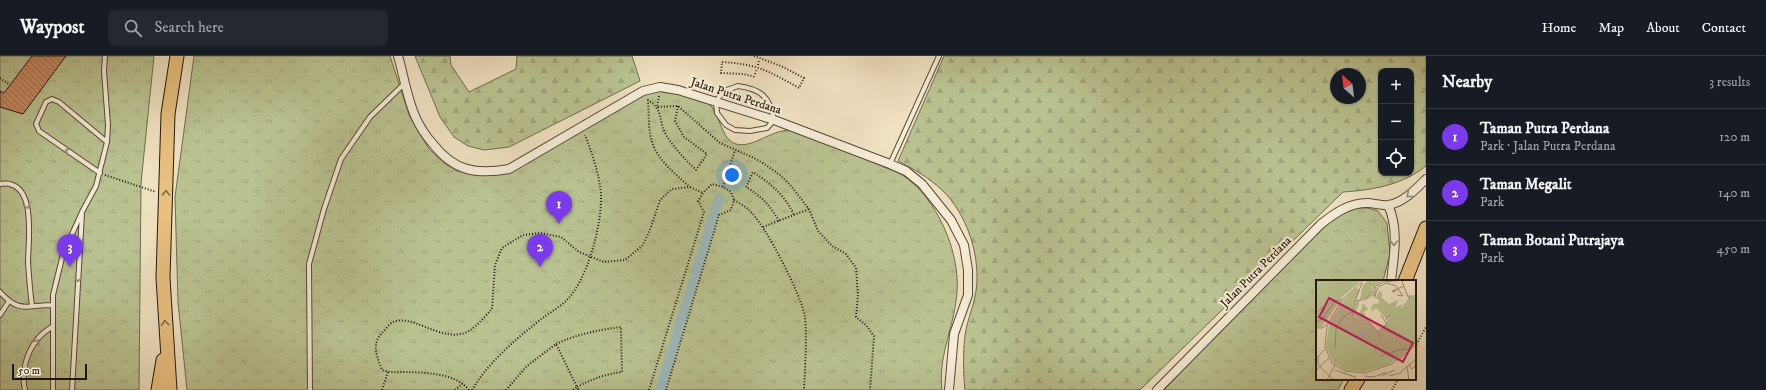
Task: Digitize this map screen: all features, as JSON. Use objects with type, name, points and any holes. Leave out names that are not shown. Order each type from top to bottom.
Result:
[{"type":"main road","points":[[170,390],[163,278],[168,114],[177,56]]},
{"type":"main road","points":[[1405,280],[1423,241],[1426,228]]},
{"type":"main road","points":[[158,390],[167,342]]},
{"type":"main road","points":[[1351,390],[1357,380]]},
{"type":"street","name":"Jalan Putra Perdana","points":[[398,56],[416,118],[426,135],[438,151],[456,166],[469,170],[483,172],[509,168],[643,91],[660,87],[678,90],[774,120],[906,171],[922,184],[951,220],[964,245],[968,270],[968,295],[954,334],[949,390]]},
{"type":"street","points":[[1391,280],[1394,253],[1394,228],[1393,215],[1388,205],[1399,202],[1426,179]]},
{"type":"street","name":"Jalan Putra Perdana","points":[[1157,390],[1321,224],[1346,206],[1367,203],[1388,205]]},
{"type":"lane","points":[[53,390],[53,295],[63,254],[82,212],[96,186],[107,142],[108,125],[104,71],[105,56]]},
{"type":"lane","points":[[890,164],[939,56]]},
{"type":"lane","points":[[310,390],[309,264],[324,209],[341,158],[370,117],[406,83]]},
{"type":"lane","points":[[738,86],[752,88],[764,96],[772,107],[774,120],[767,128],[750,131],[735,130],[726,125],[718,113],[716,101],[724,91],[738,86]]},
{"type":"lane","points":[[100,173],[39,131],[36,124],[46,102],[52,99],[59,102],[107,142]]},
{"type":"lane","points":[[0,184],[4,183],[14,186],[23,194],[27,204],[30,234],[28,262],[32,306]]},
{"type":"lane","points":[[72,390],[82,212]]},
{"type":"lane","points":[[0,292],[9,301],[20,307],[53,305]]},
{"type":"lane","points":[[0,315],[9,301]]},
{"type":"lane","points":[[25,390],[25,363],[36,341],[53,326]]},
{"type":"path","points":[[754,56],[781,66],[804,78],[799,88],[764,69],[747,64],[722,62],[721,73],[755,76],[757,69]]},
{"type":"path","points":[[758,65],[760,60]]},
{"type":"path","points":[[0,78],[10,85]]},
{"type":"path","points":[[660,87],[657,107],[665,132],[679,154],[696,170],[707,154],[684,137],[675,121],[678,106]]},
{"type":"path","points":[[702,193],[690,187],[670,170],[654,148],[651,139],[648,100],[657,107],[678,106],[720,143],[752,157],[780,175],[809,209],[818,231],[832,246],[846,254],[856,268],[858,295],[856,317],[866,325],[874,336],[870,390]]},
{"type":"path","points":[[472,390],[481,375],[501,353],[521,335],[567,300],[586,272],[599,217],[601,197],[593,159],[582,126]]},
{"type":"path","points":[[723,187],[735,150]]},
{"type":"path","points":[[779,221],[771,207],[761,196],[746,187],[753,172],[772,184],[790,206],[794,215]]},
{"type":"path","points":[[100,173],[165,195]]},
{"type":"path","points":[[649,390],[704,212],[698,201],[702,193],[712,184],[723,187],[732,192],[734,200],[731,210],[719,215],[666,390]]},
{"type":"path","points":[[469,390],[463,383],[449,377],[407,372],[388,372],[382,370],[375,352],[379,336],[393,322],[407,320],[444,334],[462,334],[474,326],[492,309],[495,265],[502,248],[523,235],[540,233],[561,237],[579,252],[604,262],[625,260],[643,245],[660,200],[672,189],[690,187]]},
{"type":"path","points":[[734,200],[748,209],[763,227],[792,280],[805,316],[806,355],[804,390]]},
{"type":"path","points":[[763,227],[809,209]]},
{"type":"path","points":[[506,390],[527,366],[556,344],[576,335],[594,330],[622,326],[622,372],[608,374],[573,390]]},
{"type":"path","points":[[1416,345],[1426,327]]},
{"type":"path","points":[[556,344],[578,389]]},
{"type":"path","points":[[382,390],[388,372]]},
{"type":"path","points":[[1392,390],[1397,380]]},
{"type":"path","points":[[455,390],[463,383]]},
{"type":"green space","points":[[0,56],[154,56],[141,183],[139,390],[0,390]]},
{"type":"green space","points":[[194,56],[390,56],[409,115],[429,149],[444,163],[457,171],[471,174],[499,174],[632,100],[647,94],[664,91],[691,96],[707,103],[715,111],[727,138],[736,144],[743,145],[757,141],[772,134],[788,130],[796,131],[828,143],[897,173],[908,179],[920,190],[930,203],[940,218],[953,251],[956,268],[956,301],[942,367],[942,390],[187,390],[178,302],[175,197]]},
{"type":"green space","points":[[415,56],[450,56],[451,65],[469,92],[516,69],[517,56],[632,56],[640,81],[509,147],[484,150],[468,146],[454,137],[440,117]]},
{"type":"green space","points":[[944,56],[1426,56],[1426,166],[1414,174],[1414,68],[1378,68],[1378,176],[1410,176],[1397,182],[1376,188],[1343,192],[1140,390],[965,390],[965,335],[975,297],[977,278],[974,250],[965,223],[951,200],[942,190],[910,167],[898,161]]},
{"type":"green space","points":[[1352,208],[1368,208],[1378,211],[1387,223],[1390,254],[1383,280],[1316,280],[1316,380],[1343,380],[1338,390],[1164,390],[1305,241],[1324,225]]},
{"type":"building","points":[[32,56],[66,56],[23,114],[0,107],[0,91],[4,93]]},
{"type":"waterway","points":[[660,390],[719,198]]},
{"type":"place","name":"Taman Putra Perdana","points":[[559,224]]},
{"type":"place","name":"Taman Botani Putrajaya","points":[[70,267]]},
{"type":"place","name":"Taman Megalit","points":[[540,267]]}]
